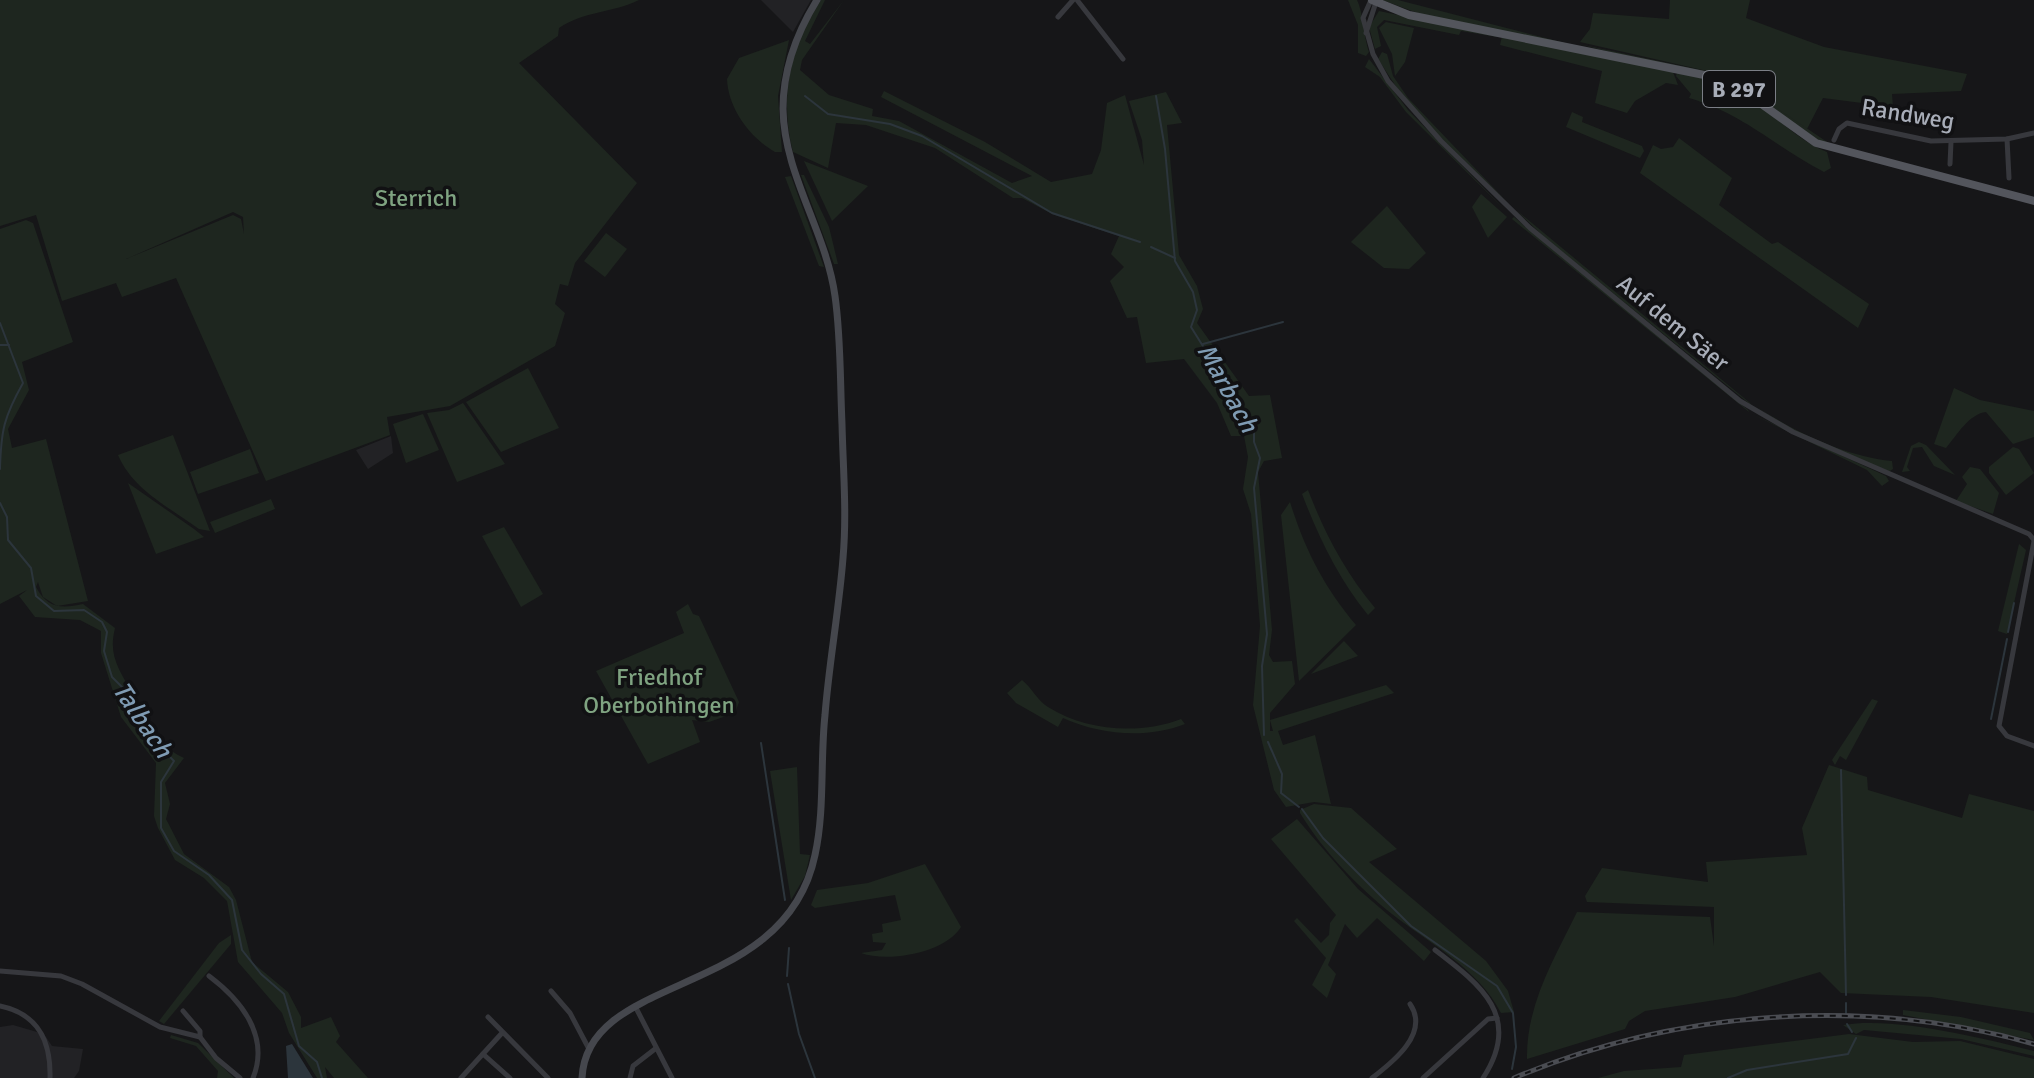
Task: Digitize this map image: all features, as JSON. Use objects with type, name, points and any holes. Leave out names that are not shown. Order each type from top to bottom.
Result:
[{"type":"main road","name":"B 297","points":[[1373,1],[1434,21],[1709,76],[1742,90],[1816,143],[2031,200]]},
{"type":"street","points":[[582,1078],[589,1049],[611,1021],[635,1006],[727,965],[764,941],[799,901],[816,850],[822,740],[843,565],[845,513],[834,287],[819,234],[792,165],[784,121],[787,71],[806,18],[817,0]]},
{"type":"street","points":[[1058,17],[1075,0],[1123,59]]},
{"type":"street","points":[[1365,34],[1373,1]]},
{"type":"street","name":"Auf dem Säer","points":[[1373,1],[1363,7],[1365,34],[1373,54],[1398,95],[1510,211],[1740,401],[1793,432],[2029,534],[2034,540],[1999,720],[2001,731],[2010,738],[2034,746]]},
{"type":"street","name":"Randweg","points":[[1834,140],[1842,125],[1853,123],[1910,137],[1951,142],[2007,139],[2034,133]]},
{"type":"street","points":[[2007,139],[2009,178]]},
{"type":"street","points":[[1950,164],[1951,142]]},
{"type":"street","points":[[1435,950],[1479,986],[1493,1003],[1497,1018],[1497,1049],[1483,1078]]},
{"type":"street","points":[[0,971],[61,976],[160,1027],[200,1037]]},
{"type":"street","points":[[209,976],[239,1004],[253,1026],[258,1050],[253,1078]]},
{"type":"street","points":[[551,991],[570,1013],[589,1049]]},
{"type":"street","points":[[1372,1078],[1400,1053],[1414,1033],[1417,1018],[1410,1004]]},
{"type":"street","points":[[0,1006],[20,1015],[47,1040],[51,1051],[50,1078]]},
{"type":"street","points":[[635,1006],[672,1078]]},
{"type":"street","points":[[183,1011],[216,1058],[240,1078]]},
{"type":"street","points":[[488,1017],[548,1078]]},
{"type":"street","points":[[1423,1078],[1488,1019],[1497,1018]]},
{"type":"street","points":[[461,1078],[502,1033]]},
{"type":"street","points":[[630,1078],[633,1066],[655,1049]]},
{"type":"street","points":[[483,1054],[510,1078]]},
{"type":"shaded area","points":[[761,0],[811,0],[793,32]]},
{"type":"shaded area","points":[[391,436],[393,453],[368,469],[356,450]]},
{"type":"shaded area","points":[[13,1025],[44,1034],[52,1046],[83,1049],[79,1071],[74,1078],[0,1078],[0,1027]]},
{"type":"shaded area","points":[[292,1044],[313,1078],[288,1078],[286,1046]]},
{"type":"green space","name":"Sterrich","points":[[0,0],[639,0],[569,22],[559,28],[558,36],[519,63],[637,183],[575,263],[568,286],[560,284],[555,304],[565,313],[555,346],[450,406],[387,417],[390,435],[266,481],[176,278],[122,297],[116,283],[62,301],[36,215],[0,226]],"holes":[[[233,212],[243,217],[244,234],[241,219],[233,215],[126,259]]]},
{"type":"green space","points":[[821,0],[825,0],[805,41],[810,44],[844,0],[802,60],[800,70],[829,95],[873,109],[872,116],[899,121],[1012,183],[1032,176],[881,97],[884,91],[985,142],[1051,182],[1092,174],[1101,150],[1107,103],[1125,95],[1144,165],[1142,140],[1129,101],[1166,92],[1182,123],[1167,125],[1179,255],[1197,286],[1203,309],[1197,323],[1249,396],[1270,395],[1282,458],[1264,461],[1258,472],[1272,630],[1269,655],[1273,662],[1292,661],[1295,684],[1270,713],[1270,720],[1386,685],[1394,693],[1278,731],[1283,745],[1315,735],[1331,804],[1314,802],[1286,807],[1274,790],[1253,705],[1260,626],[1251,514],[1243,489],[1248,457],[1244,436],[1231,436],[1217,403],[1184,359],[1146,363],[1137,317],[1127,318],[1110,281],[1124,267],[1111,254],[1119,236],[1052,214],[1022,198],[1013,198],[935,148],[866,125],[836,123],[828,168],[793,152],[787,112],[790,73],[802,36]]},
{"type":"green space","points":[[1348,0],[1357,0],[1359,5],[1369,52],[1366,56],[1358,53],[1358,25]]},
{"type":"green space","points":[[1382,0],[1398,0],[1573,45],[1423,15]]},
{"type":"green space","points":[[1670,0],[1750,0],[1746,18],[1824,47],[1967,74],[1961,91],[1892,94],[1893,107],[1823,98],[1807,129],[1729,76],[1580,42],[1590,29],[1593,13],[1669,19]]},
{"type":"green space","points":[[1379,11],[1497,37],[1461,31],[1459,35],[1384,20],[1377,27],[1381,46],[1375,49],[1369,27]]},
{"type":"green space","points":[[1386,22],[1414,28],[1405,62],[1395,76],[1392,54],[1379,28]]},
{"type":"green space","points":[[1502,36],[1673,72],[1678,85],[1666,83],[1635,101],[1627,113],[1595,103],[1602,71],[1500,45]]},
{"type":"green space","points":[[789,40],[778,96],[782,152],[775,152],[757,139],[742,121],[731,101],[727,79],[739,58]]},
{"type":"green space","points":[[1579,44],[1720,74],[1749,89],[1830,144],[1824,144],[1737,84]]},
{"type":"green space","points":[[1382,52],[1387,54],[1393,76],[1408,98],[1510,205],[1401,94],[1378,59]]},
{"type":"green space","points":[[1369,59],[1408,110],[1504,209],[1406,112],[1380,77],[1365,67]]},
{"type":"green space","points":[[1677,72],[1745,95],[1798,135],[1827,152],[1831,168],[1824,172],[1743,122],[1689,98],[1691,94],[1676,76]]},
{"type":"green space","points":[[1572,112],[1583,117],[1582,122],[1642,146],[1644,151],[1640,158],[1566,127]]},
{"type":"green space","points":[[1679,138],[1732,178],[1719,205],[1772,244],[1778,242],[1869,304],[1858,328],[1640,173],[1653,145],[1661,149],[1673,147]]},
{"type":"green space","points":[[804,161],[868,186],[832,221]]},
{"type":"green space","points":[[801,175],[804,175],[829,227],[838,264],[834,264]]},
{"type":"green space","points":[[791,176],[824,267],[819,266],[785,177]]},
{"type":"green space","points":[[1481,194],[1507,217],[1488,238],[1472,207]]},
{"type":"green space","points":[[1387,206],[1426,253],[1409,269],[1384,268],[1351,242]]},
{"type":"green space","points":[[1516,210],[1750,403],[1751,405],[1545,238]]},
{"type":"green space","points":[[1514,217],[1748,410],[1749,412],[1512,219]]},
{"type":"green space","points":[[26,220],[33,223],[73,342],[22,362],[29,390],[8,429],[12,448],[46,439],[88,601],[58,606],[83,604],[115,628],[113,646],[116,662],[145,723],[163,745],[184,758],[165,783],[170,804],[166,819],[184,854],[229,887],[236,900],[252,962],[288,992],[301,1017],[301,1028],[331,1017],[340,1036],[336,1042],[368,1078],[334,1078],[325,1067],[327,1078],[317,1078],[289,1033],[282,1013],[238,962],[227,901],[204,878],[175,860],[154,816],[156,763],[121,717],[101,653],[101,631],[80,620],[35,617],[19,596],[27,590],[0,604],[0,229]]},
{"type":"green space","points":[[606,233],[627,249],[605,277],[584,261]]},
{"type":"green space","points":[[528,368],[559,428],[501,452],[466,402]]},
{"type":"green space","points":[[1954,388],[1980,400],[2034,411],[2034,437],[2013,444],[1986,412],[1969,421],[1946,448],[1934,444]]},
{"type":"green space","points":[[463,403],[505,464],[457,482],[427,413],[449,410]]},
{"type":"green space","points":[[1757,407],[1822,442],[1857,454],[1892,461],[1893,469],[1888,472],[1789,429]]},
{"type":"green space","points":[[423,414],[439,450],[406,463],[393,424]]},
{"type":"green space","points":[[1752,414],[1886,476],[1889,481],[1882,486],[1867,470]]},
{"type":"green space","points":[[173,435],[210,531],[199,529],[142,488],[118,455]]},
{"type":"green space","points":[[1919,442],[1926,445],[1955,475],[1934,466],[1922,447],[1913,448],[1907,467],[1910,471],[1902,472],[1911,446]]},
{"type":"green space","points":[[2013,447],[2019,449],[2034,473],[2006,495],[1989,473],[1989,467]]},
{"type":"green space","points":[[250,449],[259,473],[198,494],[190,472]]},
{"type":"green space","points":[[1970,467],[1980,469],[1999,493],[1993,514],[1956,501],[1967,484],[1962,477]]},
{"type":"green space","points":[[128,483],[194,529],[204,537],[156,554]]},
{"type":"green space","points":[[1308,490],[1337,552],[1375,608],[1368,615],[1347,587],[1322,542],[1302,494]]},
{"type":"green space","points":[[271,499],[275,509],[215,533],[210,522]]},
{"type":"green space","points":[[1290,502],[1317,567],[1356,625],[1299,681],[1281,515]]},
{"type":"green space","points":[[504,527],[543,594],[521,607],[482,536]]},
{"type":"green space","points":[[2019,544],[2026,550],[2007,634],[1998,631]]},
{"type":"green space","name":"Friedhof Oberboihingen","points":[[688,604],[693,614],[699,616],[739,702],[735,713],[709,722],[692,720],[700,742],[648,764],[596,671],[684,633],[676,612]]},
{"type":"green space","points":[[1344,641],[1358,656],[1311,674]]},
{"type":"green space","points":[[1022,680],[1048,707],[1096,726],[1131,729],[1181,719],[1185,724],[1155,732],[1124,733],[1093,728],[1063,718],[1058,727],[1016,703],[1007,693]]},
{"type":"green space","points":[[1872,699],[1878,701],[1846,760],[1840,756],[1835,765],[1832,760]]},
{"type":"green space","points":[[1829,765],[1867,777],[1868,790],[1962,818],[1969,794],[2034,811],[2034,1013],[1931,997],[1841,993],[1820,972],[1735,997],[1645,1011],[1629,1021],[1625,1029],[1527,1059],[1536,1001],[1577,912],[1710,917],[1714,946],[1714,907],[1587,902],[1585,896],[1602,868],[1708,882],[1706,862],[1807,855],[1802,828]]},
{"type":"green space","points":[[797,767],[800,854],[810,855],[805,876],[791,900],[770,771]]},
{"type":"green space","points":[[1314,804],[1351,808],[1397,849],[1369,862],[1486,961],[1508,991],[1514,1012],[1501,1013],[1492,997],[1467,970],[1366,892],[1319,841],[1300,813],[1300,810]]},
{"type":"green space","points":[[1297,819],[1358,889],[1431,952],[1424,961],[1377,918],[1357,938],[1345,924],[1328,965],[1336,974],[1327,998],[1312,985],[1326,958],[1294,921],[1297,918],[1321,943],[1329,935],[1330,923],[1336,915],[1271,839]]},
{"type":"green space","points":[[925,864],[961,927],[953,936],[929,949],[886,957],[861,953],[882,950],[886,943],[873,942],[872,934],[883,932],[882,924],[901,920],[895,895],[815,908],[811,905],[817,890],[868,883]]},
{"type":"green space","points":[[231,935],[231,944],[164,1024],[159,1021],[219,943]]},
{"type":"green space","points":[[1903,1010],[1961,1017],[2030,1033],[2034,1040],[1903,1015]]},
{"type":"green space","points":[[1887,1023],[1938,1030],[2034,1051],[2034,1056],[1961,1039],[1864,1030],[1856,1034],[1843,1025]]},
{"type":"green space","points":[[1849,1034],[1913,1042],[1960,1041],[2034,1059],[2034,1078],[1598,1078],[1624,1071],[1681,1067],[1684,1055]]},
{"type":"green space","points":[[171,1035],[198,1043],[234,1078],[217,1078],[218,1071],[196,1046],[170,1038]]},
{"type":"waterway","points":[[805,96],[828,114],[890,124],[922,136],[1052,213],[1140,242]]},
{"type":"waterway","name":"Marbach","points":[[1156,96],[1165,149],[1175,261],[1193,292],[1197,310],[1191,327],[1254,428],[1254,442],[1260,458],[1254,488],[1267,634],[1262,666],[1264,735]]},
{"type":"waterway","points":[[1151,247],[1175,258]]},
{"type":"waterway","points":[[1203,344],[1283,322]]},
{"type":"waterway","name":"Talbach","points":[[0,323],[23,383],[5,424],[0,469]]},
{"type":"waterway","points":[[0,345],[9,345]]},
{"type":"waterway","name":"Talbach","points":[[0,503],[7,517],[8,540],[31,568],[36,596],[54,611],[84,610],[102,622],[107,632],[104,651],[112,677],[128,693],[132,714],[145,732],[174,761],[161,782],[161,828],[174,851],[209,875],[232,900],[242,950],[261,974],[284,994],[299,1046],[317,1062],[322,1078]]},
{"type":"waterway","points":[[2008,632],[2014,603]]},
{"type":"waterway","points":[[1991,719],[2007,639]]},
{"type":"waterway","name":"Marbach","points":[[1268,742],[1282,774],[1281,793],[1299,807]]},
{"type":"waterway","points":[[761,743],[785,900]]},
{"type":"waterway","points":[[1841,770],[1846,995]]},
{"type":"waterway","name":"Marbach","points":[[1302,809],[1323,838],[1411,926],[1497,986],[1513,1013],[1516,1047],[1512,1069]]},
{"type":"waterway","points":[[787,976],[789,948]]},
{"type":"waterway","points":[[788,984],[799,1034],[815,1078]]},
{"type":"waterway","points":[[1846,1003],[1846,1013]]},
{"type":"waterway","points":[[1847,1024],[1852,1032]]},
{"type":"waterway","points":[[1728,1078],[1747,1070],[1848,1054],[1856,1038]]},
{"type":"railway","points":[[1514,1078],[1576,1055],[1639,1037],[1705,1025],[1771,1018],[1838,1016],[1904,1020],[1970,1029],[2034,1044]]}]
